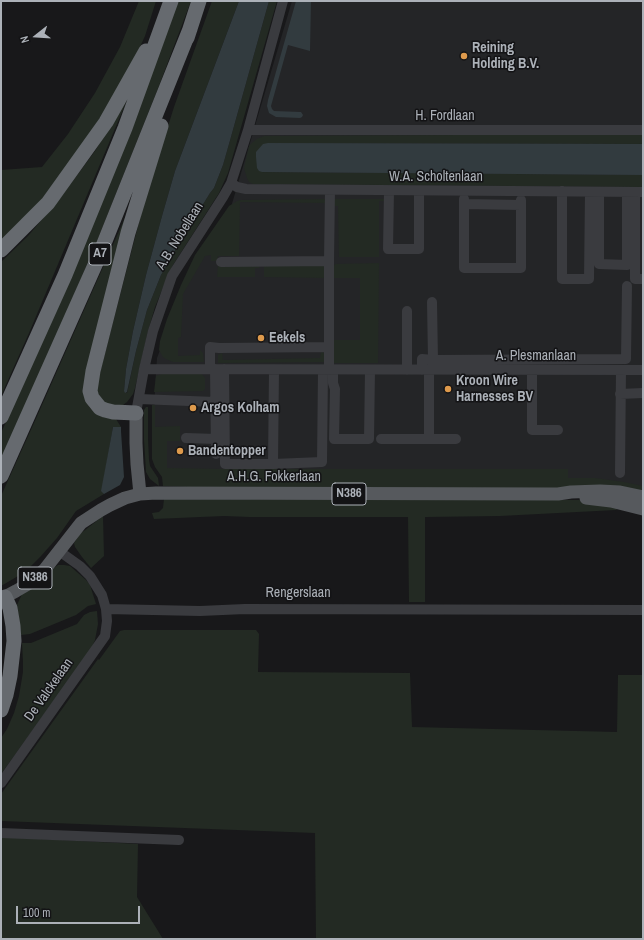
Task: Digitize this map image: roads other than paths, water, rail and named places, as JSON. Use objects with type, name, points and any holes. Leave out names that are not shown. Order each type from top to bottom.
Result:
[{"type":"highway","name":"A7","points":[[1,417],[65,275],[113,158],[171,1]]},
{"type":"highway","name":"A7","points":[[138,406],[113,412],[100,408],[92,398],[90,391],[93,371],[128,233],[199,1]]},
{"type":"highway","name":"A7","points":[[1,250],[48,203],[106,122],[164,21]]},
{"type":"highway","name":"A7","points":[[1,476],[99,256],[190,29]]},
{"type":"highway","points":[[1,710],[10,676],[14,641],[10,608],[3,598]]},
{"type":"main road","name":"A.B. Nobellaan","points":[[138,406],[137,457],[140,494]]},
{"type":"main road","name":"A.H.G. Fokkerlaan","points":[[58,551],[82,523],[92,516],[110,505],[140,494],[558,494],[571,492],[610,491],[643,497]]},
{"type":"main road","name":"A.H.G. Fokkerlaan","points":[[558,494],[571,497],[611,501],[643,509]]},
{"type":"main road","name":"N386","points":[[3,598],[28,584],[45,569],[58,551]]},
{"type":"street","name":"A.B. Nobellaan","points":[[138,406],[144,369],[153,331],[172,276],[231,182],[248,130],[283,1]]},
{"type":"street","name":"H. Fordlaan","points":[[248,130],[643,130]]},
{"type":"street","name":"W.A. Scholtenlaan","points":[[231,182],[238,187],[246,189],[635,192]]},
{"type":"street","points":[[329,347],[210,347],[216,369],[225,464],[322,462],[329,347],[330,190]]},
{"type":"street","points":[[388,191],[388,249],[419,249],[419,191]]},
{"type":"street","points":[[465,191],[464,268],[521,268],[521,191]]},
{"type":"street","points":[[562,192],[562,279],[589,279],[594,192]]},
{"type":"street","points":[[594,192],[599,264],[627,265],[635,192]]},
{"type":"street","points":[[635,192],[635,279],[643,279]]},
{"type":"street","points":[[464,204],[521,205]]},
{"type":"street","points":[[221,262],[329,261]]},
{"type":"street","points":[[429,439],[426,370],[422,359],[626,359],[627,286]]},
{"type":"street","points":[[432,302],[433,360]]},
{"type":"street","points":[[406,311],[407,370]]},
{"type":"street","name":"A. Plesmanlaan","points":[[144,369],[643,370]]},
{"type":"street","points":[[216,369],[216,454]]},
{"type":"street","points":[[273,464],[274,370]]},
{"type":"street","points":[[328,370],[335,389],[334,439],[369,439],[370,370]]},
{"type":"street","points":[[532,370],[532,430],[558,430]]},
{"type":"street","points":[[620,370],[620,473]]},
{"type":"street","points":[[620,394],[643,393]]},
{"type":"street","points":[[138,406],[215,402]]},
{"type":"street","points":[[186,438],[216,439]]},
{"type":"street","points":[[380,439],[456,439]]},
{"type":"street","points":[[58,551],[80,566],[90,576],[102,595],[106,609]]},
{"type":"street","name":"Rengerslaan","points":[[106,609],[200,611],[245,609],[643,610]]},
{"type":"street","name":"De Valckelaan","points":[[1,783],[105,636],[107,621],[106,609]]},
{"type":"street","points":[[1,833],[179,840]]},
{"type":"place","name":"Reining Holding B.V.","points":[[464,56]]},
{"type":"place","name":"Eekels","points":[[261,338]]},
{"type":"place","name":"Kroon Wire Harnesses BV","points":[[448,389]]},
{"type":"place","name":"Argos Kolham","points":[[193,408]]},
{"type":"place","name":"Bandentopper","points":[[180,451]]}]
